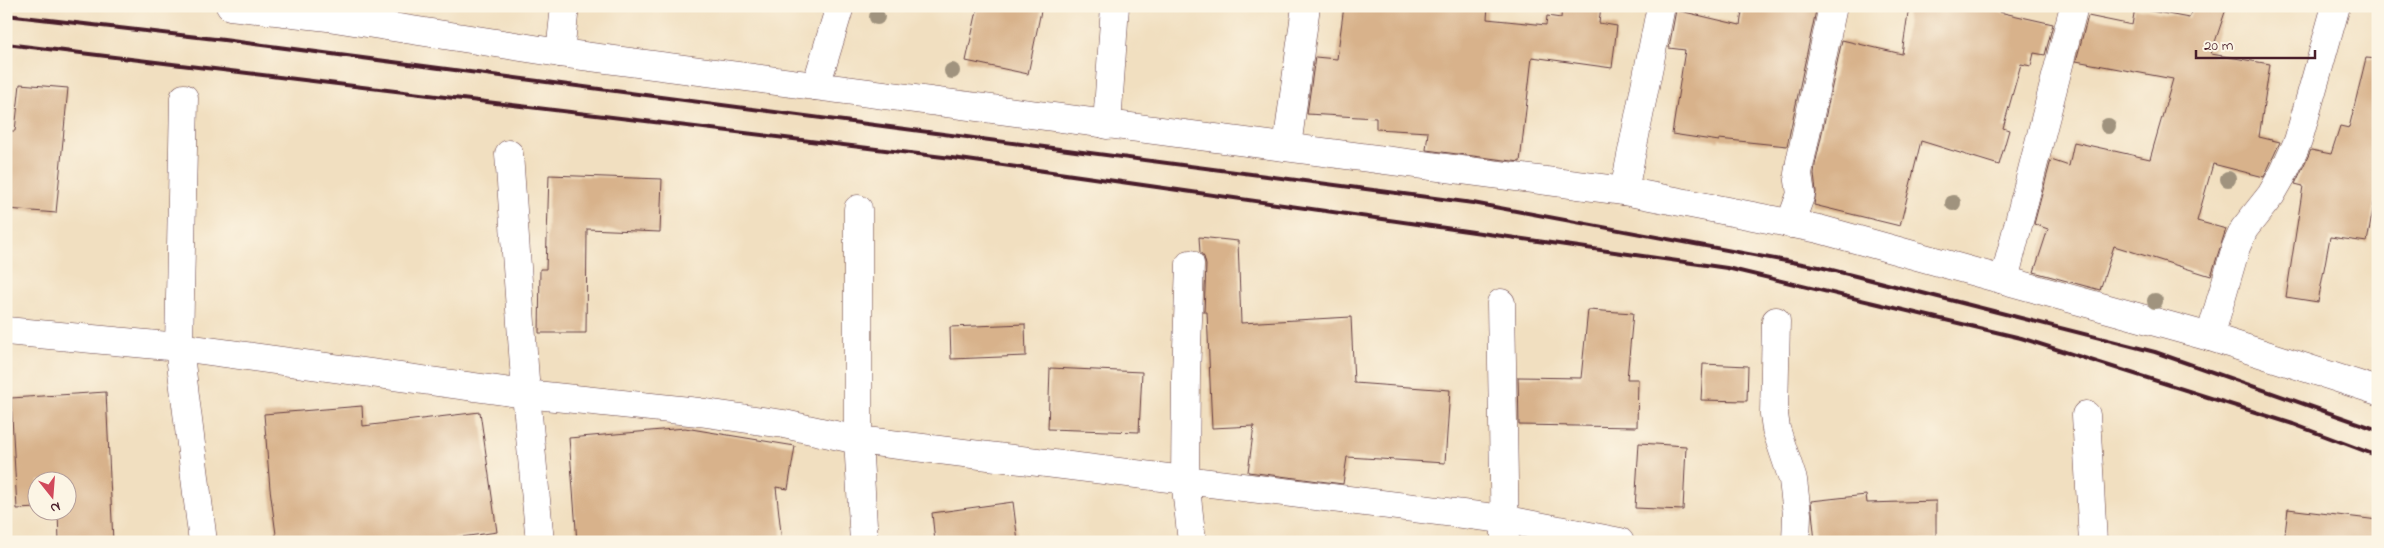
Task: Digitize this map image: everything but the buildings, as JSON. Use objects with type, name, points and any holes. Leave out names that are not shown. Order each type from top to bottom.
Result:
[{"type":"street","points":[[230,6],[328,17],[560,53],[1624,191],[1819,229],[2210,337],[2378,391]]},
{"type":"street","points":[[560,53],[566,6]]},
{"type":"street","points":[[816,86],[840,6]]},
{"type":"street","points":[[1107,125],[1115,6]]},
{"type":"street","points":[[1287,147],[1306,6]]},
{"type":"street","points":[[1624,191],[1661,6]]},
{"type":"street","points":[[1790,224],[1801,194],[1798,174],[1800,162],[1833,6]]},
{"type":"street","points":[[2004,280],[2074,6]]},
{"type":"street","points":[[2210,337],[2233,257],[2244,229],[2271,195],[2298,141],[2336,6]]},
{"type":"street","points":[[184,98],[179,348],[204,542]]},
{"type":"street","points":[[509,154],[526,394],[540,542]]},
{"type":"street","points":[[858,209],[858,440],[864,542]]},
{"type":"street","points":[[1190,264],[1185,479],[1192,542]]},
{"type":"street","points":[[1501,303],[1504,530]]},
{"type":"street","points":[[1776,321],[1774,414],[1776,429],[1793,480],[1797,514],[1796,542]]},
{"type":"street","points":[[6,331],[179,348],[526,394],[699,412],[784,424],[858,440],[1185,479],[1504,530],[1620,542]]},
{"type":"street","points":[[2086,416],[2093,542]]},
{"type":"railway","points":[[6,15],[224,40],[1473,203],[1824,268],[2155,352],[2378,430]]},
{"type":"railway","points":[[6,44],[960,159],[1727,268],[2021,338],[2293,424],[2378,456]]}]
